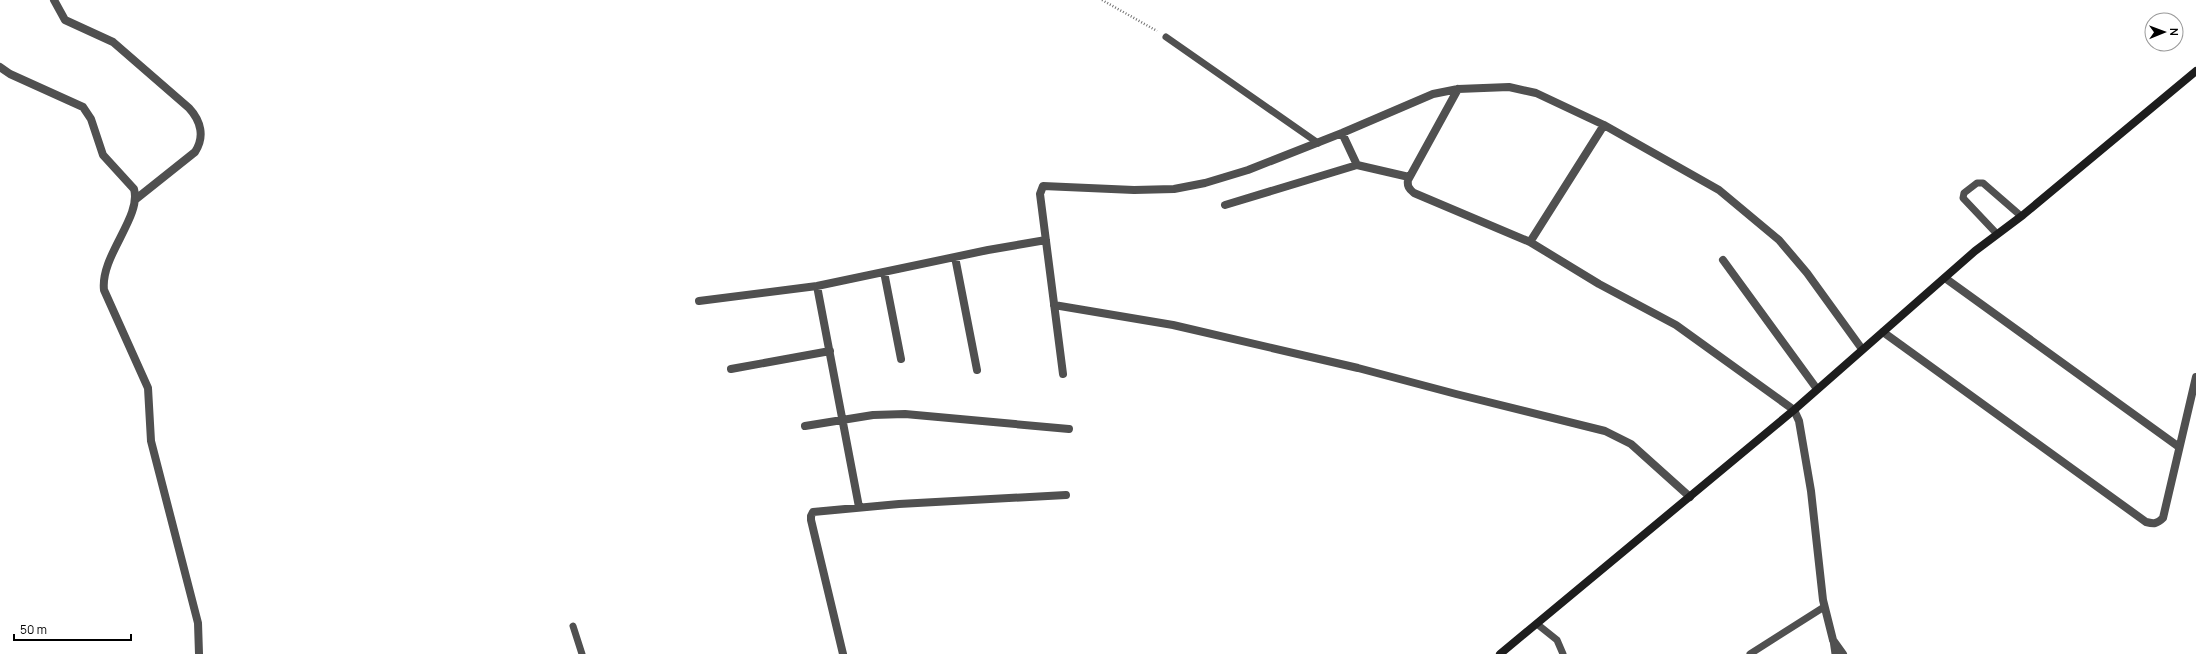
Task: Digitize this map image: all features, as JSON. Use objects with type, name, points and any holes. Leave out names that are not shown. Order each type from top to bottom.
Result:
[{"type":"street","points":[[54,0],[65,20],[118,46],[189,108],[195,115],[200,125],[201,136],[199,146],[195,152],[136,199],[104,274],[104,290],[148,388],[151,441],[198,623],[200,654]]},
{"type":"street","points":[[0,68],[83,107],[91,119],[103,155],[132,185],[136,199]]},
{"type":"street","points":[[1500,654],[1794,410],[1975,251],[2021,216],[2196,71]]},
{"type":"street","points":[[1063,374],[1040,194],[1043,186],[1134,190],[1174,189],[1205,183],[1248,170],[1318,143],[1433,94],[1458,88],[1508,87],[1536,93],[1604,125],[1718,190],[1780,240],[1807,273],[1862,349]]},
{"type":"street","points":[[1458,88],[1409,177],[1407,185],[1414,193],[1530,242],[1599,284],[1676,325],[1794,410],[1799,421],[1811,491],[1824,607],[1833,640],[1843,654]]},
{"type":"street","points":[[1530,242],[1604,125]]},
{"type":"street","points":[[1342,133],[1357,165]]},
{"type":"street","points":[[1226,205],[1357,165],[1409,177]]},
{"type":"street","points":[[699,302],[817,286],[955,257],[1046,240]]},
{"type":"street","points":[[955,257],[977,370]]},
{"type":"street","points":[[1723,260],[1817,389]]},
{"type":"street","points":[[884,272],[901,359]]},
{"type":"street","points":[[1945,278],[2179,447]]},
{"type":"street","points":[[817,286],[859,507]]},
{"type":"street","points":[[1054,305],[1138,318],[1204,332],[1358,368],[1463,396],[1605,430],[1631,444],[1690,497]]},
{"type":"street","points":[[1883,332],[2146,522],[2157,523],[2163,518],[2196,377]]},
{"type":"street","points":[[731,369],[830,351]]},
{"type":"street","points":[[805,426],[873,415],[905,414],[1069,429]]},
{"type":"street","points":[[843,654],[811,516],[818,511],[859,507],[1066,496]]},
{"type":"lane","points":[[1166,37],[1318,143]]},
{"type":"lane","points":[[1997,234],[1963,198],[1964,193],[1977,183],[1983,183],[2021,216]]},
{"type":"lane","points":[[1750,654],[1824,607]]},
{"type":"lane","points":[[1536,624],[1557,640],[1563,654]]},
{"type":"lane","points":[[573,626],[582,654]]},
{"type":"lane","points":[[1833,640],[1835,654]]},
{"type":"path","points":[[1102,0],[1166,37]]}]
